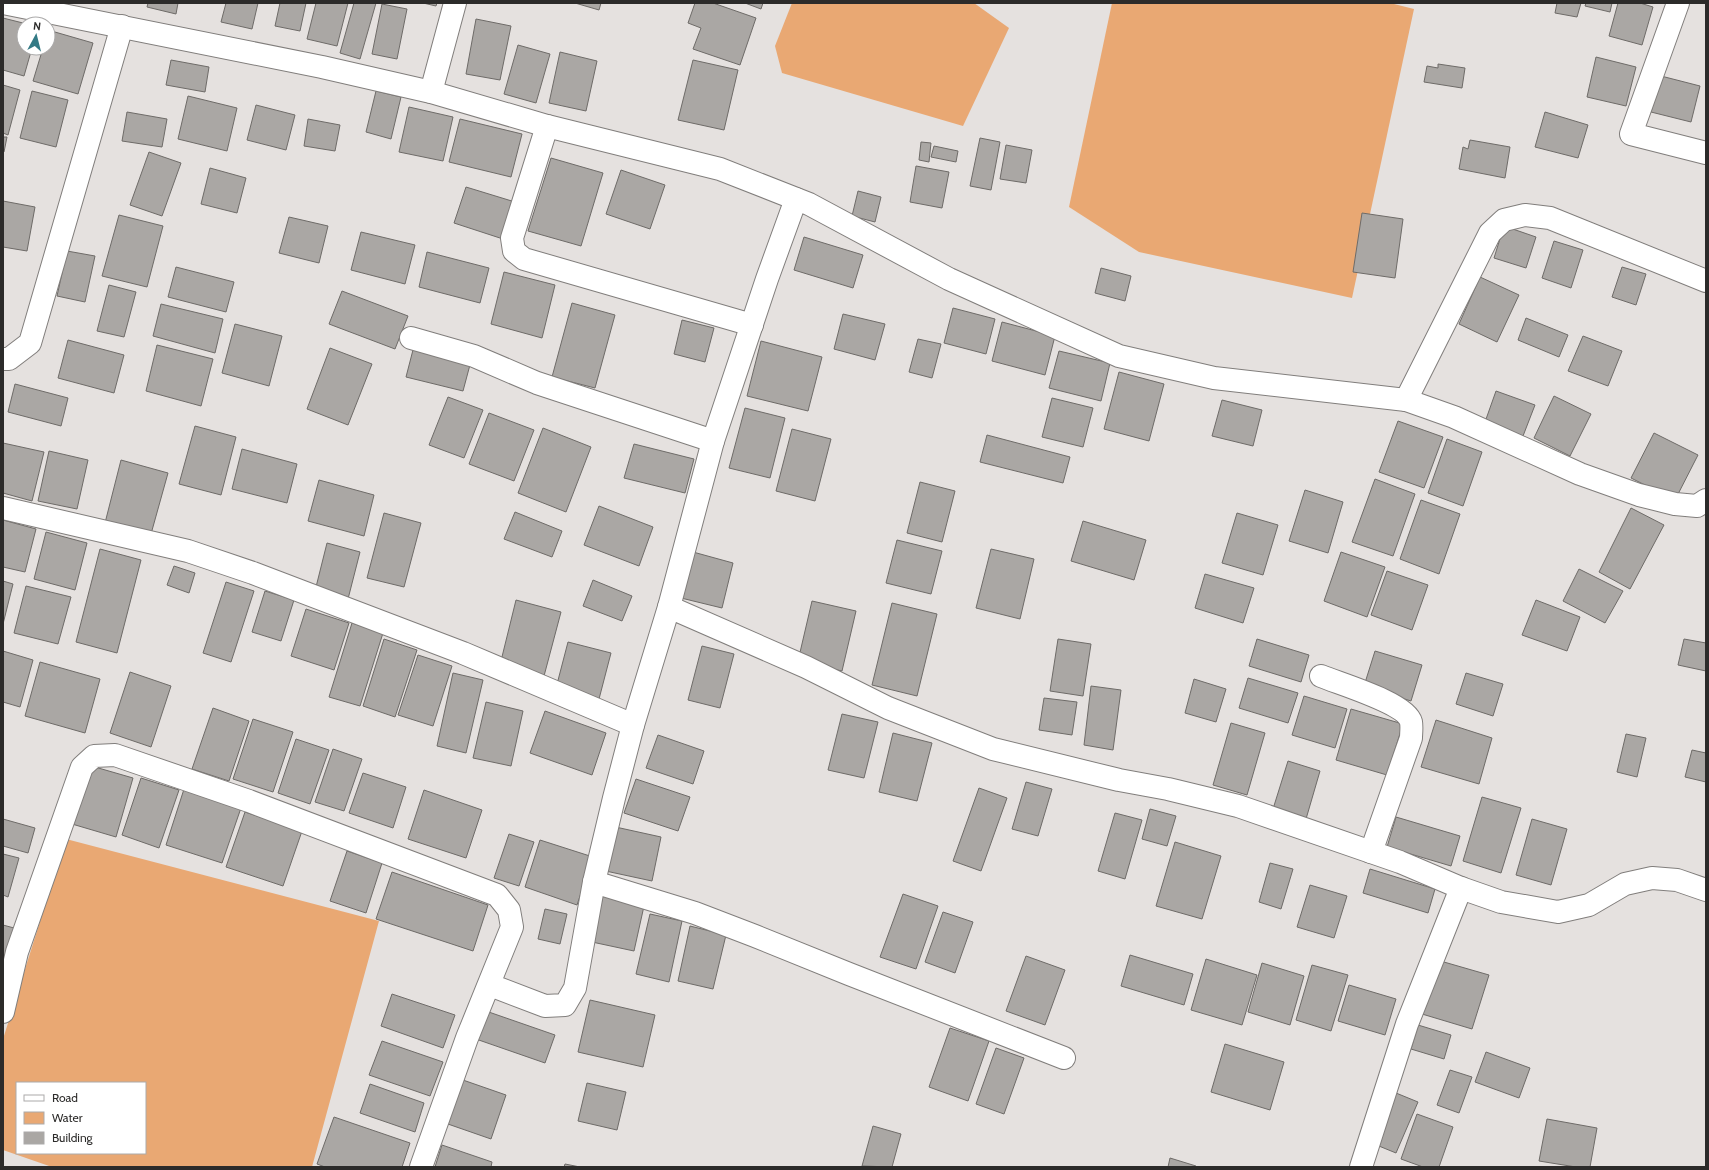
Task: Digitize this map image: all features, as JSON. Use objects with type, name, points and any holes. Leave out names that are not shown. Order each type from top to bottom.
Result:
[{"type":"street","points":[[3,3],[322,67],[431,92],[547,126],[720,169],[809,204],[949,279],[1119,356],[1214,378],[1406,400],[1454,417],[1580,474],[1639,495],[1675,504],[1697,506],[1706,500]]},
{"type":"street","points":[[431,92],[455,3]]},
{"type":"street","points":[[1678,3],[1631,134],[1706,152]]},
{"type":"street","points":[[3,359],[10,359],[30,343],[122,26]]},
{"type":"street","points":[[547,126],[512,238],[514,251],[524,259],[752,326]]},
{"type":"street","points":[[490,985],[545,1006],[565,1005],[575,988],[594,882],[633,725],[668,607],[713,441],[796,199]]},
{"type":"street","points":[[1406,400],[1490,233],[1504,220],[1525,215],[1550,218],[1706,281]]},
{"type":"street","points":[[411,338],[474,356],[537,383],[713,441]]},
{"type":"street","points":[[3,508],[188,552],[253,573],[463,654],[633,725]]},
{"type":"street","points":[[668,607],[806,667],[888,708],[994,749],[1120,780],[1168,788],[1238,806],[1400,862],[1461,888],[1501,902],[1558,912],[1589,905],[1625,884],[1652,878],[1677,880],[1706,890]]},
{"type":"street","points":[[1321,676],[1391,704],[1404,711],[1411,722],[1411,738],[1371,852]]},
{"type":"street","points":[[3,1012],[17,952],[82,767],[94,756],[115,755],[249,801],[497,895],[509,910],[512,927],[490,985],[467,1038],[421,1167]]},
{"type":"street","points":[[594,882],[695,913],[1064,1058]]},
{"type":"street","points":[[1361,1167],[1407,1024],[1461,888]]},
{"type":"water","points":[[792,3],[974,3],[1009,28],[963,126],[782,73],[775,46]]},
{"type":"water","points":[[1112,3],[1390,3],[1414,9],[1352,298],[1139,252],[1069,207]]},
{"type":"water","points":[[66,839],[379,921],[312,1167],[52,1167],[3,1150],[3,1039]]},
{"type":"building","points":[[148,3],[178,3],[176,14],[147,7]]},
{"type":"building","points":[[226,3],[258,3],[252,29],[221,22]]},
{"type":"building","points":[[280,3],[306,3],[300,31],[275,26]]},
{"type":"building","points":[[316,3],[348,3],[337,46],[307,39]]},
{"type":"building","points":[[354,3],[376,3],[360,59],[340,53]]},
{"type":"building","points":[[423,3],[437,3],[436,6]]},
{"type":"building","points":[[575,3],[601,3],[599,10]]},
{"type":"building","points":[[695,3],[713,3],[756,18],[740,65],[693,49],[701,28],[688,23]]},
{"type":"building","points":[[745,3],[763,3],[761,9]]},
{"type":"building","points":[[1557,3],[1581,3],[1577,17],[1555,13]]},
{"type":"building","points":[[1586,3],[1612,3],[1610,12],[1585,6]]},
{"type":"building","points":[[1618,3],[1640,3],[1653,7],[1642,45],[1609,36]]},
{"type":"building","points":[[382,4],[407,9],[397,59],[372,54]]},
{"type":"building","points":[[3,18],[16,21],[16,56],[30,56],[24,76],[3,70]]},
{"type":"building","points":[[476,19],[511,26],[500,80],[466,74]]},
{"type":"building","points":[[56,32],[93,43],[78,94],[33,81],[41,56],[56,56]]},
{"type":"building","points":[[518,45],[550,54],[536,103],[504,94]]},
{"type":"building","points":[[560,52],[597,61],[586,111],[549,103]]},
{"type":"building","points":[[1596,57],[1636,67],[1626,106],[1587,97]]},
{"type":"building","points":[[171,60],[209,67],[205,92],[166,85]]},
{"type":"building","points":[[693,60],[738,70],[724,130],[678,120]]},
{"type":"building","points":[[1438,64],[1465,68],[1462,88],[1424,82],[1427,66],[1438,68]]},
{"type":"building","points":[[1661,76],[1700,86],[1691,122],[1651,112]]},
{"type":"building","points":[[3,85],[20,90],[8,135],[3,133]]},
{"type":"building","points":[[32,91],[68,100],[56,147],[20,138]]},
{"type":"building","points":[[376,91],[401,97],[391,139],[366,132]]},
{"type":"building","points":[[188,96],[237,108],[227,151],[178,139]]},
{"type":"building","points":[[256,105],[295,115],[286,150],[247,140]]},
{"type":"building","points":[[409,107],[453,117],[443,161],[399,152]]},
{"type":"building","points":[[127,112],[167,119],[162,147],[122,141]]},
{"type":"building","points":[[1545,112],[1588,125],[1578,158],[1535,147]]},
{"type":"building","points":[[308,119],[340,125],[335,151],[304,146]]},
{"type":"building","points":[[460,119],[522,134],[511,177],[449,162]]},
{"type":"building","points":[[3,137],[7,137],[4,152],[3,152]]},
{"type":"building","points":[[980,138],[1000,142],[991,190],[970,186]]},
{"type":"building","points":[[1470,140],[1510,147],[1505,178],[1459,169],[1463,147],[1468,149]]},
{"type":"building","points":[[921,142],[931,143],[929,162],[919,160]]},
{"type":"building","points":[[1006,145],[1032,150],[1026,183],[1000,179]]},
{"type":"building","points":[[934,146],[958,151],[956,162],[931,157]]},
{"type":"building","points":[[149,152],[181,163],[162,216],[130,205]]},
{"type":"building","points":[[551,158],[603,173],[581,246],[528,231]]},
{"type":"building","points":[[916,166],[949,172],[942,208],[910,202]]},
{"type":"building","points":[[210,168],[246,178],[237,213],[201,204]]},
{"type":"building","points":[[621,170],[665,185],[650,229],[606,214]]},
{"type":"building","points":[[466,187],[515,202],[503,239],[454,223]]},
{"type":"building","points":[[858,191],[881,197],[875,222],[852,216]]},
{"type":"building","points":[[3,201],[35,207],[27,251],[3,247]]},
{"type":"building","points":[[1362,213],[1403,219],[1395,278],[1353,272]]},
{"type":"building","points":[[119,215],[163,226],[147,287],[102,276]]},
{"type":"building","points":[[289,217],[328,226],[319,263],[279,253]]},
{"type":"building","points":[[1504,226],[1536,237],[1526,268],[1494,258]]},
{"type":"building","points":[[361,232],[415,245],[405,284],[351,270]]},
{"type":"building","points":[[804,237],[863,255],[853,288],[794,270]]},
{"type":"building","points":[[1554,241],[1583,250],[1571,288],[1542,278]]},
{"type":"building","points":[[67,251],[95,256],[85,302],[57,296]]},
{"type":"building","points":[[427,252],[489,268],[480,303],[419,287]]},
{"type":"building","points":[[176,267],[234,282],[226,312],[168,297]]},
{"type":"building","points":[[1622,267],[1646,274],[1636,305],[1612,297]]},
{"type":"building","points":[[1101,268],[1131,276],[1125,301],[1095,293]]},
{"type":"building","points":[[504,272],[555,285],[542,338],[491,324]]},
{"type":"building","points":[[1480,277],[1519,295],[1497,342],[1459,324]]},
{"type":"building","points":[[109,285],[136,292],[124,337],[97,331]]},
{"type":"building","points":[[342,291],[408,316],[395,349],[329,324]]},
{"type":"building","points":[[572,303],[615,315],[595,388],[552,377]]},
{"type":"building","points":[[161,304],[223,319],[215,353],[153,336]]},
{"type":"building","points":[[953,308],[995,319],[986,354],[944,343]]},
{"type":"building","points":[[843,314],[885,324],[875,360],[834,349]]},
{"type":"building","points":[[1526,318],[1568,335],[1559,357],[1518,340]]},
{"type":"building","points":[[682,320],[714,328],[705,362],[674,354]]},
{"type":"building","points":[[1002,322],[1055,336],[1045,375],[992,361]]},
{"type":"building","points":[[235,324],[282,336],[269,386],[222,373]]},
{"type":"building","points":[[1583,336],[1622,351],[1608,386],[1568,371]]},
{"type":"building","points":[[918,339],[941,344],[932,378],[909,372]]},
{"type":"building","points":[[68,340],[124,355],[114,393],[58,378]]},
{"type":"building","points":[[761,341],[822,357],[808,411],[747,396]]},
{"type":"building","points":[[157,345],[213,359],[201,406],[146,391]]},
{"type":"building","points":[[414,346],[471,361],[463,391],[406,377]]},
{"type":"building","points":[[330,348],[372,364],[348,425],[307,409]]},
{"type":"building","points":[[1059,351],[1110,363],[1101,401],[1049,388]]},
{"type":"building","points":[[1119,372],[1164,384],[1149,441],[1104,429]]},
{"type":"building","points":[[15,384],[68,398],[61,426],[8,412]]},
{"type":"building","points":[[1496,391],[1535,405],[1523,436],[1485,422]]},
{"type":"building","points":[[1554,396],[1591,414],[1570,456],[1534,438]]},
{"type":"building","points":[[448,397],[483,410],[464,458],[429,445]]},
{"type":"building","points":[[1052,398],[1093,408],[1083,447],[1042,437]]},
{"type":"building","points":[[1222,400],[1262,410],[1253,446],[1212,436]]},
{"type":"building","points":[[745,408],[785,418],[770,478],[729,468]]},
{"type":"building","points":[[489,413],[534,430],[514,481],[469,464]]},
{"type":"building","points":[[1398,421],[1443,437],[1424,488],[1379,472]]},
{"type":"building","points":[[195,426],[236,437],[221,495],[179,484]]},
{"type":"building","points":[[543,428],[591,447],[566,512],[518,493]]},
{"type":"building","points":[[792,429],[831,439],[815,501],[776,491]]},
{"type":"building","points":[[1654,433],[1698,455],[1675,500],[1631,478]]},
{"type":"building","points":[[987,435],[1070,457],[1063,483],[980,462]]},
{"type":"building","points":[[1447,439],[1482,452],[1463,506],[1428,493]]},
{"type":"building","points":[[3,443],[44,452],[32,501],[3,493]]},
{"type":"building","points":[[634,444],[694,459],[685,493],[624,478]]},
{"type":"building","points":[[242,449],[297,464],[287,503],[232,489]]},
{"type":"building","points":[[49,451],[88,460],[77,509],[38,501]]},
{"type":"building","points":[[121,460],[168,473],[151,534],[105,523]]},
{"type":"building","points":[[1375,479],[1415,494],[1393,556],[1352,542]]},
{"type":"building","points":[[319,480],[374,495],[364,536],[308,521]]},
{"type":"building","points":[[920,482],[955,491],[942,542],[907,533]]},
{"type":"building","points":[[1305,490],[1343,502],[1328,553],[1289,541]]},
{"type":"building","points":[[1421,500],[1460,514],[1439,574],[1400,559]]},
{"type":"building","points":[[599,506],[653,527],[639,566],[584,545]]},
{"type":"building","points":[[1631,508],[1664,525],[1630,589],[1599,572]]},
{"type":"building","points":[[515,512],[562,531],[552,557],[504,539]]},
{"type":"building","points":[[384,513],[421,523],[404,587],[367,578]]},
{"type":"building","points":[[1237,513],[1278,525],[1263,575],[1222,563]]},
{"type":"building","points":[[3,520],[36,529],[25,572],[3,567]]},
{"type":"building","points":[[1083,521],[1146,540],[1134,580],[1071,561]]},
{"type":"building","points":[[46,532],[87,543],[75,590],[34,579]]},
{"type":"building","points":[[897,540],[942,551],[931,594],[886,583]]},
{"type":"building","points":[[327,543],[360,552],[348,599],[315,591]]},
{"type":"building","points":[[100,549],[141,560],[117,653],[76,642]]},
{"type":"building","points":[[991,549],[1034,559],[1020,619],[976,608]]},
{"type":"building","points":[[693,552],[733,563],[722,608],[681,598]]},
{"type":"building","points":[[1341,552],[1385,567],[1367,617],[1324,601]]},
{"type":"building","points":[[174,566],[195,573],[189,593],[167,585]]},
{"type":"building","points":[[1579,569],[1623,591],[1605,623],[1563,601]]},
{"type":"building","points":[[1387,571],[1428,585],[1412,630],[1371,615]]},
{"type":"building","points":[[1205,574],[1254,588],[1243,623],[1195,608]]},
{"type":"building","points":[[593,580],[632,596],[622,621],[583,606]]},
{"type":"building","points":[[3,581],[13,584],[3,624]]},
{"type":"building","points":[[226,582],[254,591],[231,662],[203,653]]},
{"type":"building","points":[[26,586],[71,597],[58,644],[14,633]]},
{"type":"building","points":[[265,591],[294,600],[281,641],[252,632]]},
{"type":"building","points":[[516,600],[561,612],[544,676],[500,665]]},
{"type":"building","points":[[1536,600],[1580,617],[1567,651],[1522,635]]},
{"type":"building","points":[[812,601],[856,611],[842,671],[798,661]]},
{"type":"building","points":[[892,603],[937,614],[917,696],[872,685]]},
{"type":"building","points":[[306,609],[349,623],[334,670],[291,656]]},
{"type":"building","points":[[352,623],[383,633],[360,706],[329,697]]},
{"type":"building","points":[[384,639],[417,650],[395,717],[363,706]]},
{"type":"building","points":[[1058,639],[1091,644],[1083,696],[1050,691]]},
{"type":"building","points":[[1257,639],[1309,655],[1301,682],[1249,666]]},
{"type":"building","points":[[1684,639],[1706,643],[1706,671],[1678,665]]},
{"type":"building","points":[[568,642],[611,653],[599,699],[556,688]]},
{"type":"building","points":[[702,646],[734,654],[720,708],[688,700]]},
{"type":"building","points":[[3,651],[33,660],[20,707],[3,702]]},
{"type":"building","points":[[1375,651],[1422,665],[1411,701],[1364,686]]},
{"type":"building","points":[[418,655],[452,666],[433,726],[398,715]]},
{"type":"building","points":[[40,662],[100,679],[85,733],[25,716]]},
{"type":"building","points":[[130,672],[171,686],[151,747],[110,733]]},
{"type":"building","points":[[453,673],[483,680],[466,753],[437,746]]},
{"type":"building","points":[[1466,673],[1503,684],[1493,716],[1456,704]]},
{"type":"building","points":[[1248,678],[1298,693],[1288,723],[1239,708]]},
{"type":"building","points":[[1194,679],[1226,689],[1216,722],[1185,713]]},
{"type":"building","points":[[1091,686],[1121,690],[1113,750],[1084,745]]},
{"type":"building","points":[[1304,696],[1347,709],[1335,748],[1292,735]]},
{"type":"building","points":[[1044,698],[1077,702],[1072,735],[1039,730]]},
{"type":"building","points":[[486,702],[523,711],[511,766],[473,758]]},
{"type":"building","points":[[213,708],[249,721],[229,781],[192,769]]},
{"type":"building","points":[[1351,709],[1403,724],[1387,775],[1336,760]]},
{"type":"building","points":[[545,711],[606,733],[592,775],[530,753]]},
{"type":"building","points":[[842,714],[878,722],[864,778],[828,770]]},
{"type":"building","points":[[253,719],[293,732],[273,792],[233,779]]},
{"type":"building","points":[[1436,720],[1492,738],[1479,784],[1421,767]]},
{"type":"building","points":[[1231,723],[1265,733],[1247,795],[1213,785]]},
{"type":"building","points":[[893,733],[932,743],[917,801],[879,792]]},
{"type":"building","points":[[1626,734],[1646,738],[1637,777],[1617,772]]},
{"type":"building","points":[[658,735],[704,751],[693,784],[646,768]]},
{"type":"building","points":[[296,739],[329,750],[310,804],[278,793]]},
{"type":"building","points":[[333,749],[362,759],[344,811],[315,802]]},
{"type":"building","points":[[1692,750],[1706,753],[1706,782],[1685,777]]},
{"type":"building","points":[[1288,761],[1320,771],[1306,819],[1273,809]]},
{"type":"building","points":[[88,765],[133,778],[116,837],[72,824]]},
{"type":"building","points":[[363,773],[406,787],[393,828],[349,813]]},
{"type":"building","points":[[141,778],[179,790],[159,848],[122,835]]},
{"type":"building","points":[[636,779],[690,797],[678,831],[624,813]]},
{"type":"building","points":[[1026,782],[1052,789],[1038,836],[1012,829]]},
{"type":"building","points":[[185,786],[242,805],[222,863],[166,845]]},
{"type":"building","points":[[979,788],[1007,798],[981,871],[953,861]]},
{"type":"building","points":[[424,790],[482,810],[466,858],[408,839]]},
{"type":"building","points":[[1482,797],[1521,808],[1501,873],[1463,861]]},
{"type":"building","points":[[1150,809],[1176,816],[1167,846],[1142,839]]},
{"type":"building","points":[[245,812],[302,831],[283,886],[226,867]]},
{"type":"building","points":[[1115,813],[1142,820],[1125,879],[1098,871]]},
{"type":"building","points":[[1396,817],[1460,836],[1451,866],[1387,847]]},
{"type":"building","points":[[3,819],[35,828],[28,853],[3,846]]},
{"type":"building","points":[[1532,819],[1567,829],[1551,885],[1516,875]]},
{"type":"building","points":[[611,826],[661,837],[652,881],[601,870]]},
{"type":"building","points":[[509,834],[534,842],[519,886],[494,878]]},
{"type":"building","points":[[540,840],[593,857],[577,905],[525,887]]},
{"type":"building","points":[[1175,842],[1221,856],[1202,919],[1156,906]]},
{"type":"building","points":[[347,851],[382,863],[366,913],[330,901]]},
{"type":"building","points":[[3,854],[19,858],[8,897],[3,895]]},
{"type":"building","points":[[1270,863],[1293,869],[1281,909],[1259,902]]},
{"type":"building","points":[[1370,869],[1435,889],[1428,913],[1363,893]]},
{"type":"building","points":[[392,872],[488,905],[473,951],[376,919]]},
{"type":"building","points":[[1310,885],[1347,896],[1334,938],[1297,927]]},
{"type":"building","points":[[903,894],[938,906],[916,969],[880,957]]},
{"type":"building","points":[[603,896],[644,906],[634,951],[592,942]]},
{"type":"building","points":[[545,909],[567,914],[560,944],[538,939]]},
{"type":"building","points":[[943,912],[973,922],[955,973],[925,962]]},
{"type":"building","points":[[650,914],[682,921],[669,982],[636,974]]},
{"type":"building","points":[[3,925],[14,928],[3,968]]},
{"type":"building","points":[[690,926],[726,935],[713,989],[678,981]]},
{"type":"building","points":[[1130,955],[1193,974],[1184,1005],[1121,986]]},
{"type":"building","points":[[1026,956],[1065,970],[1045,1025],[1006,1011]]},
{"type":"building","points":[[1206,959],[1257,975],[1242,1025],[1191,1010]]},
{"type":"building","points":[[1437,960],[1489,975],[1472,1029],[1422,1014]]},
{"type":"building","points":[[1262,963],[1304,976],[1290,1025],[1248,1012]]},
{"type":"building","points":[[1312,965],[1348,975],[1331,1031],[1296,1020]]},
{"type":"building","points":[[1349,985],[1396,999],[1385,1035],[1338,1021]]},
{"type":"building","points":[[392,994],[455,1015],[443,1048],[381,1026]]},
{"type":"building","points":[[590,1000],[655,1015],[643,1067],[578,1052]]},
{"type":"building","points":[[483,1010],[555,1035],[545,1063],[473,1038]]},
{"type":"building","points":[[1418,1025],[1451,1035],[1444,1059],[1411,1049]]},
{"type":"building","points":[[950,1028],[989,1041],[968,1101],[929,1087]]},
{"type":"building","points":[[382,1041],[443,1062],[430,1096],[369,1075]]},
{"type":"building","points":[[1225,1044],[1284,1062],[1270,1110],[1211,1092]]},
{"type":"building","points":[[996,1048],[1024,1058],[1004,1114],[976,1104]]},
{"type":"building","points":[[1486,1052],[1530,1068],[1519,1098],[1475,1082]]},
{"type":"building","points":[[1450,1070],[1472,1077],[1459,1113],[1437,1105]]},
{"type":"building","points":[[460,1079],[506,1095],[491,1139],[445,1123]]},
{"type":"building","points":[[587,1083],[626,1092],[617,1130],[578,1121]]},
{"type":"building","points":[[370,1084],[424,1103],[415,1132],[360,1113]]},
{"type":"building","points":[[1396,1093],[1418,1102],[1396,1153],[1374,1144]]},
{"type":"building","points":[[1417,1114],[1453,1127],[1439,1167],[1423,1167],[1401,1159]]},
{"type":"building","points":[[334,1117],[410,1143],[402,1167],[325,1167],[317,1164]]},
{"type":"building","points":[[1547,1119],[1597,1128],[1590,1167],[1576,1167],[1539,1161]]},
{"type":"building","points":[[873,1126],[901,1134],[892,1167],[862,1166]]},
{"type":"building","points":[[442,1145],[492,1162],[491,1167],[435,1167]]},
{"type":"building","points":[[1170,1158],[1196,1166],[1196,1167],[1168,1167]]},
{"type":"building","points":[[565,1164],[580,1167],[564,1167]]}]
